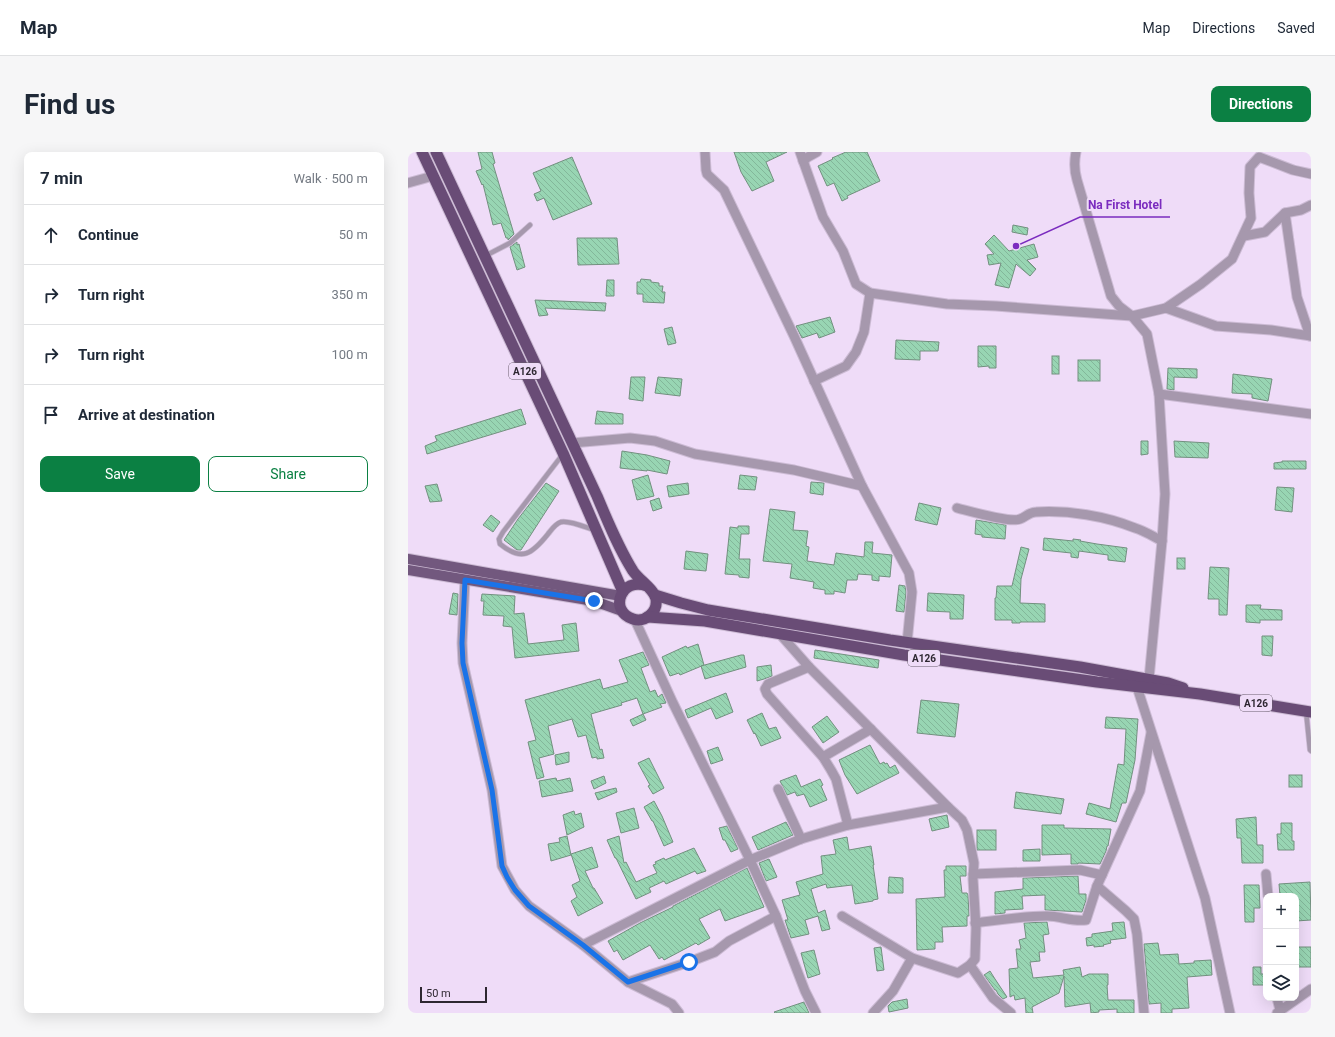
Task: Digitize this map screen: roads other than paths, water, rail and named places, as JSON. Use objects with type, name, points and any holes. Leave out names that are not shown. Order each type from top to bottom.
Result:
[{"type":"highway","name":"A126","points":[[422,152],[563,453],[597,531],[622,594],[620,606],[622,611]]},
{"type":"highway","name":"A126","points":[[436,152],[621,550],[636,575],[655,595],[681,604],[708,610],[907,643],[1054,663],[1149,679],[1179,686],[1200,694]]},
{"type":"highway","points":[[622,594],[626,588],[636,584],[647,586]]},
{"type":"highway","points":[[648,617],[654,611],[656,599],[655,595]]},
{"type":"highway","points":[[622,611],[627,617],[635,620]]},
{"type":"highway","name":"A126","points":[[635,620],[648,617],[704,621],[934,659],[1137,687],[1200,694],[1309,712]]},
{"type":"main road","points":[[408,559],[622,594]]},
{"type":"main road","points":[[408,570],[594,601],[622,611]]},
{"type":"street","points":[[705,152],[707,174],[724,190],[862,486],[909,573],[912,592],[907,643]]},
{"type":"street","points":[[817,152],[808,156],[802,156],[823,217],[843,251],[856,284],[870,293],[947,304],[1132,316],[1166,308],[1232,260],[1251,218],[1249,186],[1250,168],[1259,157],[1293,170],[1311,174]]},
{"type":"street","points":[[1076,152],[1074,160],[1077,180],[1111,296],[1119,306],[1132,316],[1147,334],[1159,394],[1164,494],[1162,541],[1149,679]]},
{"type":"street","points":[[408,184],[433,176]]},
{"type":"street","points":[[1244,236],[1265,232],[1285,213],[1301,210],[1311,205]]},
{"type":"street","points":[[1166,308],[1216,326],[1271,330],[1310,336],[1296,297],[1285,213]]},
{"type":"street","points":[[814,381],[846,366],[856,352],[864,332],[870,293]]},
{"type":"street","points":[[1159,394],[1311,414]]},
{"type":"street","points":[[572,443],[630,438],[655,441],[695,454],[794,470],[862,486]]},
{"type":"street","points":[[957,508],[1008,519],[1020,519],[1027,514],[1035,512],[1074,513],[1119,522],[1137,528],[1162,541]]},
{"type":"street","points":[[465,580],[462,643],[463,663],[492,790],[502,866],[515,890],[529,906],[583,945],[628,982],[672,1004],[680,1013]]},
{"type":"street","points":[[635,620],[673,703],[776,916],[816,1013]]},
{"type":"street","points":[[780,634],[809,667],[962,820],[967,830],[974,863],[973,896],[975,959],[970,965],[958,973],[912,958],[842,916]]},
{"type":"street","points":[[809,667],[768,684],[765,689],[767,694],[822,757],[836,779],[848,825]]},
{"type":"street","points":[[1137,687],[1205,898],[1230,1013]]},
{"type":"street","points":[[822,757],[871,729]]},
{"type":"street","points":[[975,923],[1032,916],[1052,916],[1076,921],[1086,920],[1097,886],[1140,791],[1151,731]]},
{"type":"street","points":[[778,790],[801,839]]},
{"type":"street","points":[[583,945],[750,860],[801,839],[848,825],[948,807]]},
{"type":"street","points":[[973,874],[1080,870],[1102,875]]},
{"type":"street","points":[[1266,874],[1268,893]]},
{"type":"street","points":[[1097,886],[1134,919],[1137,934],[1144,1013]]},
{"type":"street","points":[[628,982],[715,952],[729,941],[776,916]]},
{"type":"street","points":[[873,1013],[893,991],[912,958]]},
{"type":"street","points":[[970,965],[993,998],[1012,1013]]},
{"type":"street","points":[[1278,1012],[1311,989]]},
{"type":"street","points":[[1277,1001],[1278,1012]]},
{"type":"lane","points":[[485,256],[510,243],[530,225]]},
{"type":"lane","points":[[563,453],[503,532],[499,539],[500,544],[512,553],[521,555],[532,551],[554,526],[559,522],[566,521],[597,531]]},
{"type":"lane","points":[[1309,712],[1311,751]]},
{"type":"place","name":"Na First Hotel","points":[[1016,246]]}]
